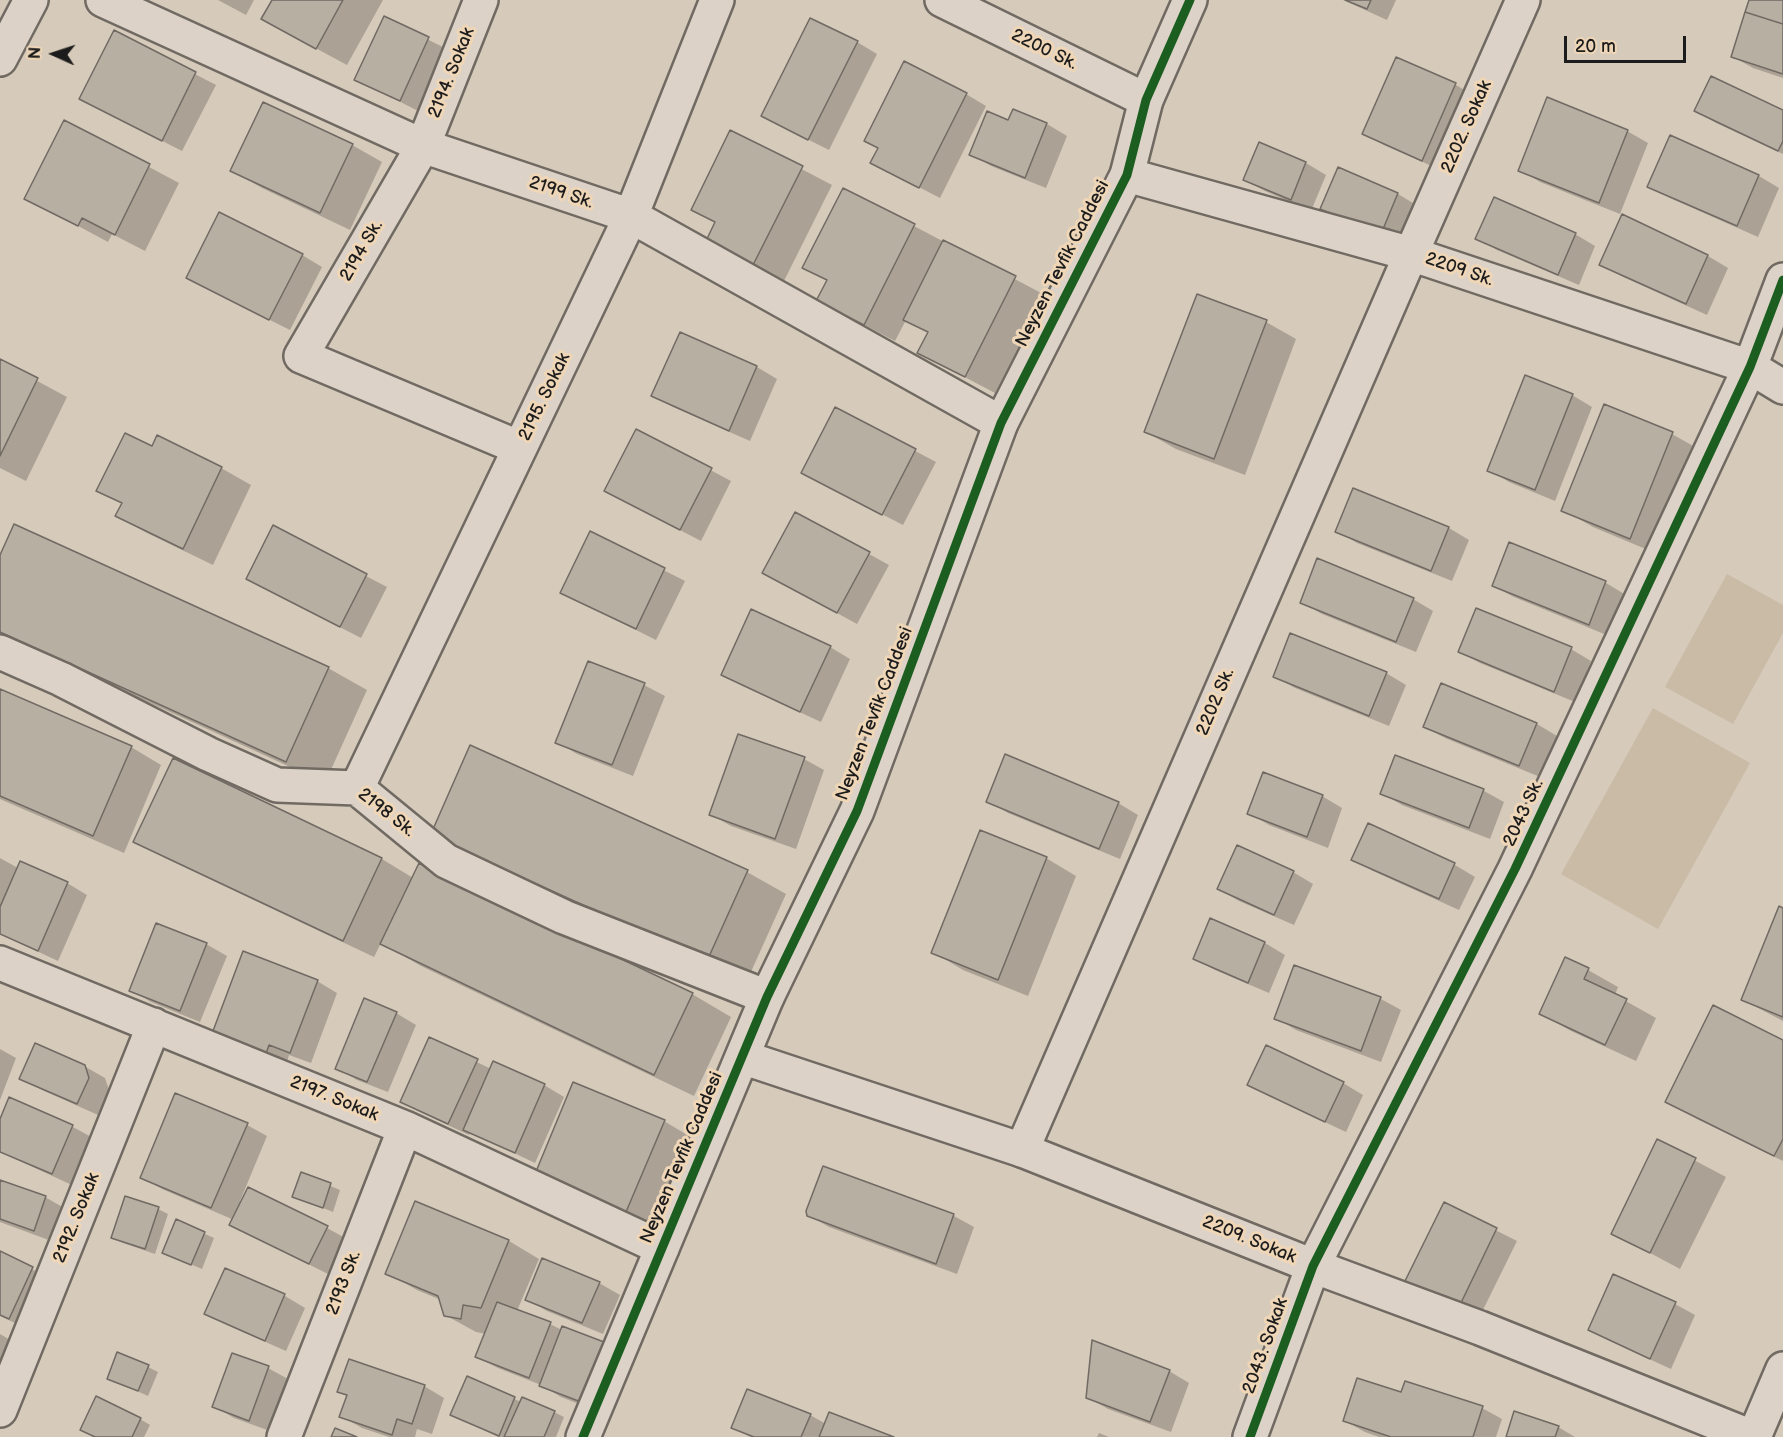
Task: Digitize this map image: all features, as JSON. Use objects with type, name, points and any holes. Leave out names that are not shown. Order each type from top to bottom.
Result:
[{"type":"street","points":[[0,59],[32,0]]},
{"type":"street","name":"2199 Sk.","points":[[103,0],[423,146],[631,216],[1001,423]]},
{"type":"street","name":"2194. Sokak","points":[[423,146],[481,0]]},
{"type":"street","name":"2195. Sokak","points":[[357,788],[631,216],[717,0]]},
{"type":"street","name":"2200 Sk.","points":[[942,0],[1146,100]]},
{"type":"street","name":"Neyzen Tevfik Caddesi","points":[[583,1437],[767,997],[857,811],[1001,423],[1127,175],[1146,100],[1190,0]]},
{"type":"street","name":"2202. Sokak","points":[[1411,254],[1523,0]]},
{"type":"street","name":"2194 Sk.","points":[[423,146],[302,356],[520,448]]},
{"type":"street","name":"2209 Sk.","points":[[1127,175],[1411,254],[1750,368],[1783,387]]},
{"type":"street","name":"2202 Sk.","points":[[1022,1150],[1411,254]]},
{"type":"street","points":[[1750,368],[1783,280]]},
{"type":"street","name":"2043 Sk.","points":[[1313,1266],[1515,869],[1750,368]]},
{"type":"street","name":"2198 Sk.","points":[[0,652],[62,679],[208,754],[277,785],[357,788],[446,861],[564,917],[767,997]]},
{"type":"street","name":"2197. Sokak","points":[[0,963],[405,1128],[662,1248]]},
{"type":"street","name":"2192. Sokak","points":[[0,1410],[154,1025]]},
{"type":"street","name":"2209. Sokak","points":[[742,1057],[1022,1150],[1313,1266],[1480,1328],[1709,1429],[1753,1437]]},
{"type":"street","name":"2193 Sk.","points":[[284,1437],[405,1128]]},
{"type":"street","name":"2043. Sokak","points":[[1250,1437],[1313,1266]]},
{"type":"street","points":[[1753,1437],[1783,1370]]},
{"type":"shaded area","points":[[1727,574],[1783,605],[1783,633],[1733,724],[1665,687]]},
{"type":"shaded area","points":[[1653,708],[1750,763],[1658,929],[1561,874]]},
{"type":"building","points":[[272,0],[343,0],[316,49],[261,19]]},
{"type":"building","points":[[1345,0],[1371,0],[1367,9]]},
{"type":"building","points":[[1749,0],[1783,0],[1783,24],[1745,12]]},
{"type":"building","points":[[1745,12],[1783,24],[1783,74],[1731,57]]},
{"type":"building","points":[[384,16],[429,37],[400,101],[354,80]]},
{"type":"building","points":[[810,18],[858,41],[808,140],[761,116]]},
{"type":"building","points":[[114,30],[196,72],[162,141],[79,99]]},
{"type":"building","points":[[1396,57],[1456,83],[1422,161],[1362,134]]},
{"type":"building","points":[[904,61],[967,93],[919,188],[870,163],[878,148],[864,141]]},
{"type":"building","points":[[1711,76],[1783,110],[1783,141],[1778,151],[1694,111]]},
{"type":"building","points":[[1547,97],[1628,130],[1599,203],[1518,171]]},
{"type":"building","points":[[263,102],[353,144],[320,213],[230,171]]},
{"type":"building","points":[[1013,109],[1047,123],[1025,178],[969,155],[987,111],[1008,120]]},
{"type":"building","points":[[64,120],[150,164],[115,235],[82,218],[78,226],[24,199]]},
{"type":"building","points":[[730,130],[803,166],[752,267],[705,243],[715,222],[691,210]]},
{"type":"building","points":[[1670,135],[1759,175],[1737,226],[1647,187]]},
{"type":"building","points":[[1259,142],[1306,162],[1291,200],[1243,180]]},
{"type":"building","points":[[1338,167],[1398,193],[1381,234],[1320,209]]},
{"type":"building","points":[[843,188],[915,224],[864,325],[816,301],[827,280],[802,268]]},
{"type":"building","points":[[1494,197],[1576,233],[1558,275],[1475,239]]},
{"type":"building","points":[[219,212],[303,254],[269,320],[186,278]]},
{"type":"building","points":[[1622,214],[1708,255],[1686,304],[1599,265]]},
{"type":"building","points":[[943,240],[1016,276],[965,377],[917,353],[928,332],[903,320]]},
{"type":"building","points":[[1197,294],[1267,320],[1214,459],[1144,432]]},
{"type":"building","points":[[680,332],[757,366],[729,431],[651,396]]},
{"type":"building","points":[[0,359],[38,378],[0,456]]},
{"type":"building","points":[[1525,375],[1573,394],[1535,490],[1487,471]]},
{"type":"building","points":[[1604,404],[1673,432],[1630,539],[1561,511]]},
{"type":"building","points":[[835,407],[916,449],[882,515],[801,473]]},
{"type":"building","points":[[636,429],[712,468],[680,530],[604,491]]},
{"type":"building","points":[[125,433],[152,446],[157,435],[222,467],[183,549],[115,516],[122,503],[96,491]]},
{"type":"building","points":[[1353,488],[1449,527],[1431,571],[1335,532]]},
{"type":"building","points":[[795,512],[870,552],[837,613],[762,573]]},
{"type":"building","points":[[14,524],[329,667],[286,762],[0,632],[0,555]]},
{"type":"building","points":[[273,525],[367,574],[340,627],[246,579]]},
{"type":"building","points":[[590,531],[665,568],[636,629],[560,593]]},
{"type":"building","points":[[1509,542],[1606,581],[1589,625],[1492,586]]},
{"type":"building","points":[[1317,558],[1414,598],[1396,642],[1300,603]]},
{"type":"building","points":[[1476,608],[1572,647],[1554,692],[1458,652]]},
{"type":"building","points":[[751,609],[831,646],[800,712],[721,675]]},
{"type":"building","points":[[1290,633],[1387,672],[1369,716],[1273,677]]},
{"type":"building","points":[[588,661],[645,683],[612,765],[555,743]]},
{"type":"building","points":[[1441,683],[1537,723],[1519,766],[1423,727]]},
{"type":"building","points":[[0,689],[132,746],[93,836],[0,796]]},
{"type":"building","points":[[738,734],[805,757],[775,839],[709,815]]},
{"type":"building","points":[[470,745],[748,870],[707,961],[430,836]]},
{"type":"building","points":[[1005,754],[1119,802],[1099,849],[986,802]]},
{"type":"building","points":[[1395,755],[1484,789],[1469,828],[1380,794]]},
{"type":"building","points":[[173,758],[382,858],[343,941],[133,842]]},
{"type":"building","points":[[1263,772],[1323,795],[1307,837],[1247,814]]},
{"type":"building","points":[[1368,823],[1455,863],[1439,899],[1351,860]]},
{"type":"building","points":[[980,830],[1047,857],[998,980],[931,953]]},
{"type":"building","points":[[1237,845],[1294,871],[1274,915],[1217,889]]},
{"type":"building","points":[[20,861],[68,882],[38,951],[0,934],[0,907]]},
{"type":"building","points":[[419,863],[693,993],[654,1075],[380,944]]},
{"type":"building","points":[[1779,906],[1783,908],[1783,1017],[1741,1000]]},
{"type":"building","points":[[1210,918],[1265,942],[1248,983],[1193,959]]},
{"type":"building","points":[[156,923],[207,943],[180,1011],[129,991]]},
{"type":"building","points":[[243,951],[318,980],[290,1053],[269,1045],[263,1062],[231,1049],[235,1040],[213,1031]]},
{"type":"building","points":[[1565,957],[1589,968],[1584,979],[1627,999],[1605,1045],[1539,1014]]},
{"type":"building","points":[[1294,965],[1381,997],[1361,1051],[1274,1019]]},
{"type":"building","points":[[364,998],[397,1012],[367,1082],[335,1069]]},
{"type":"building","points":[[1713,1005],[1783,1040],[1783,1139],[1774,1156],[1665,1102]]},
{"type":"building","points":[[429,1037],[478,1059],[448,1124],[400,1102]]},
{"type":"building","points":[[35,1043],[85,1065],[89,1078],[77,1104],[19,1079]]},
{"type":"building","points":[[1266,1045],[1344,1082],[1325,1122],[1247,1085]]},
{"type":"building","points":[[493,1061],[545,1084],[515,1153],[463,1130]]},
{"type":"building","points":[[573,1082],[665,1120],[626,1212],[535,1174]]},
{"type":"building","points":[[175,1093],[248,1123],[211,1208],[140,1178]]},
{"type":"building","points":[[9,1097],[73,1125],[52,1174],[0,1152],[0,1119]]},
{"type":"building","points":[[1657,1139],[1696,1158],[1650,1253],[1611,1234]]},
{"type":"building","points":[[823,1166],[954,1214],[936,1264],[807,1216],[806,1211]]},
{"type":"building","points":[[301,1172],[331,1183],[323,1208],[292,1197]]},
{"type":"building","points":[[0,1180],[46,1196],[34,1231],[0,1219]]},
{"type":"building","points":[[248,1187],[328,1226],[309,1264],[229,1225]]},
{"type":"building","points":[[125,1196],[159,1207],[145,1249],[111,1238]]},
{"type":"building","points":[[415,1201],[509,1240],[481,1308],[463,1305],[461,1319],[444,1316],[438,1296],[385,1274]]},
{"type":"building","points":[[1444,1202],[1497,1228],[1459,1307],[1405,1281]]},
{"type":"building","points":[[176,1219],[205,1232],[191,1265],[162,1253]]},
{"type":"building","points":[[0,1251],[33,1267],[9,1319],[0,1315]]},
{"type":"building","points":[[542,1258],[600,1282],[582,1323],[525,1300]]},
{"type":"building","points":[[225,1268],[285,1294],[265,1341],[204,1314]]},
{"type":"building","points":[[1613,1274],[1676,1302],[1650,1359],[1588,1330]]},
{"type":"building","points":[[497,1302],[551,1322],[529,1378],[475,1357]]},
{"type":"building","points":[[562,1326],[604,1342],[581,1402],[539,1386]]},
{"type":"building","points":[[1092,1340],[1170,1370],[1150,1422],[1086,1398]]},
{"type":"building","points":[[117,1352],[149,1365],[138,1391],[107,1379]]},
{"type":"building","points":[[232,1353],[269,1366],[249,1421],[212,1407]]},
{"type":"building","points":[[349,1359],[425,1385],[412,1424],[397,1419],[392,1435],[339,1417],[347,1395],[337,1392]]},
{"type":"building","points":[[467,1376],[515,1397],[499,1436],[450,1415]]},
{"type":"building","points":[[1357,1378],[1401,1392],[1405,1381],[1483,1406],[1473,1437],[1391,1437],[1343,1421]]},
{"type":"building","points":[[747,1389],[811,1414],[801,1437],[754,1437],[731,1428]]},
{"type":"building","points":[[96,1396],[141,1418],[132,1437],[95,1437],[80,1430]]},
{"type":"building","points":[[522,1397],[555,1411],[544,1437],[504,1437]]},
{"type":"building","points":[[1514,1411],[1559,1426],[1555,1437],[1506,1437]]},
{"type":"building","points":[[829,1412],[894,1437],[819,1437]]},
{"type":"building","points":[[335,1428],[357,1437],[331,1437]]},
{"type":"cycle path","points":[[583,1437],[767,997],[857,811],[1001,423],[1127,175],[1146,100],[1190,0]]},
{"type":"cycle path","points":[[1250,1437],[1313,1266],[1515,869],[1750,367],[1783,280]]}]
